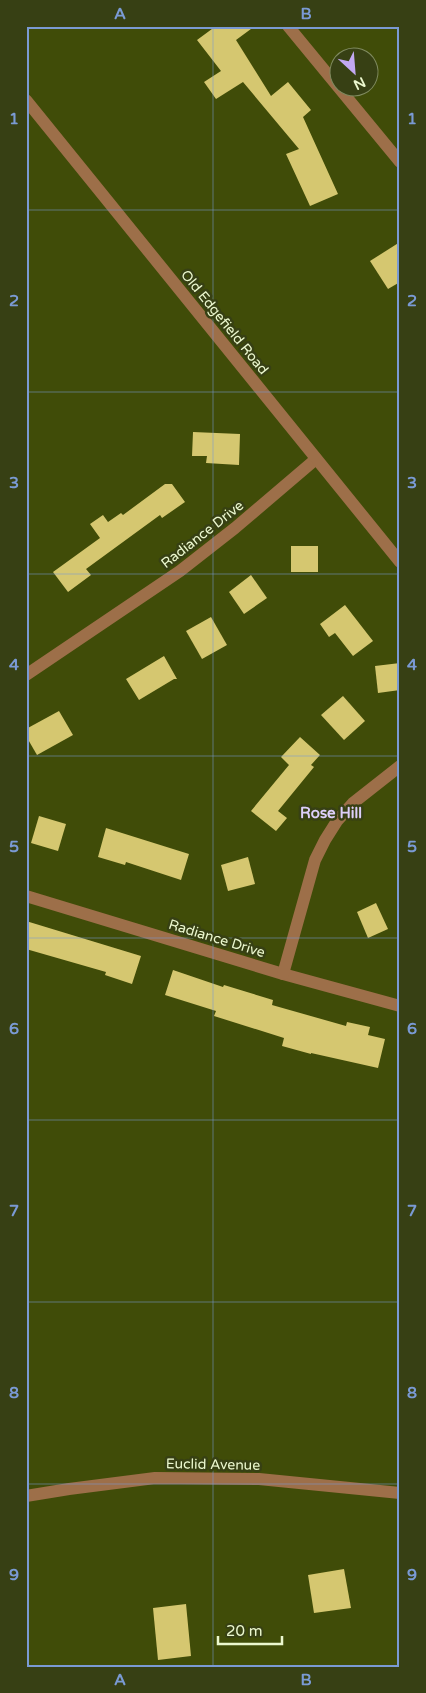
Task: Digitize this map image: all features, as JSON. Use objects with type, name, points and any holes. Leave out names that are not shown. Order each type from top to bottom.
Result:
[{"type":"street","points":[[288,26],[400,162]]},
{"type":"street","name":"Old Edgefield Road","points":[[26,100],[400,562]]},
{"type":"street","name":"Radiance Drive","points":[[26,675],[180,571],[235,528],[316,459]]},
{"type":"street","points":[[283,974],[315,860],[325,840],[337,821],[353,803],[400,766]]},
{"type":"street","name":"Radiance Drive","points":[[26,896],[283,974],[400,1006]]},
{"type":"street","name":"Euclid Avenue","points":[[26,1496],[154,1478],[259,1479],[400,1493]]},
{"type":"building","points":[[216,26],[255,26],[236,40],[271,96],[288,82],[311,110],[303,117],[338,194],[310,206],[286,154],[299,149],[243,82],[216,99],[204,82],[221,71],[197,40]]},
{"type":"building","points":[[400,242],[400,282],[388,289],[370,261]]},
{"type":"building","points":[[193,432],[240,434],[239,465],[206,463],[207,456],[192,456]]},
{"type":"building","points":[[165,484],[172,484],[185,502],[162,518],[160,515],[86,569],[91,575],[68,592],[53,572],[100,538],[90,524],[103,515],[108,522],[121,513],[123,515]]},
{"type":"building","points":[[291,546],[318,546],[318,572],[291,572]]},
{"type":"building","points":[[251,575],[267,598],[244,614],[229,592]]},
{"type":"building","points":[[345,605],[373,641],[353,656],[335,633],[329,637],[320,624]]},
{"type":"building","points":[[211,617],[227,645],[202,659],[186,631]]},
{"type":"building","points":[[164,656],[177,679],[139,700],[126,679]]},
{"type":"building","points":[[400,663],[400,690],[378,693],[375,666]]},
{"type":"building","points":[[343,696],[365,721],[344,740],[321,715]]},
{"type":"building","points":[[59,711],[73,735],[37,755],[26,736],[26,729]]},
{"type":"building","points":[[300,737],[320,755],[311,765],[314,767],[278,811],[287,818],[276,831],[251,811],[289,765],[281,757]]},
{"type":"building","points":[[39,816],[66,824],[58,851],[31,843]]},
{"type":"building","points":[[106,828],[189,854],[181,880],[126,862],[125,865],[98,857]]},
{"type":"building","points":[[248,857],[255,884],[228,891],[221,865]]},
{"type":"building","points":[[376,903],[388,929],[368,938],[357,912]]},
{"type":"building","points":[[26,921],[141,956],[132,984],[105,975],[106,972],[26,949]]},
{"type":"building","points":[[173,970],[223,987],[224,985],[273,1000],[272,1005],[346,1026],[347,1022],[370,1027],[368,1035],[385,1039],[378,1068],[282,1046],[284,1038],[214,1016],[216,1011],[165,995]]},
{"type":"building","points":[[344,1569],[351,1608],[314,1613],[308,1575]]},
{"type":"building","points":[[186,1604],[191,1656],[158,1660],[153,1608]]},
{"type":"district","name":"Rose Hill","points":[[331,813]]}]
